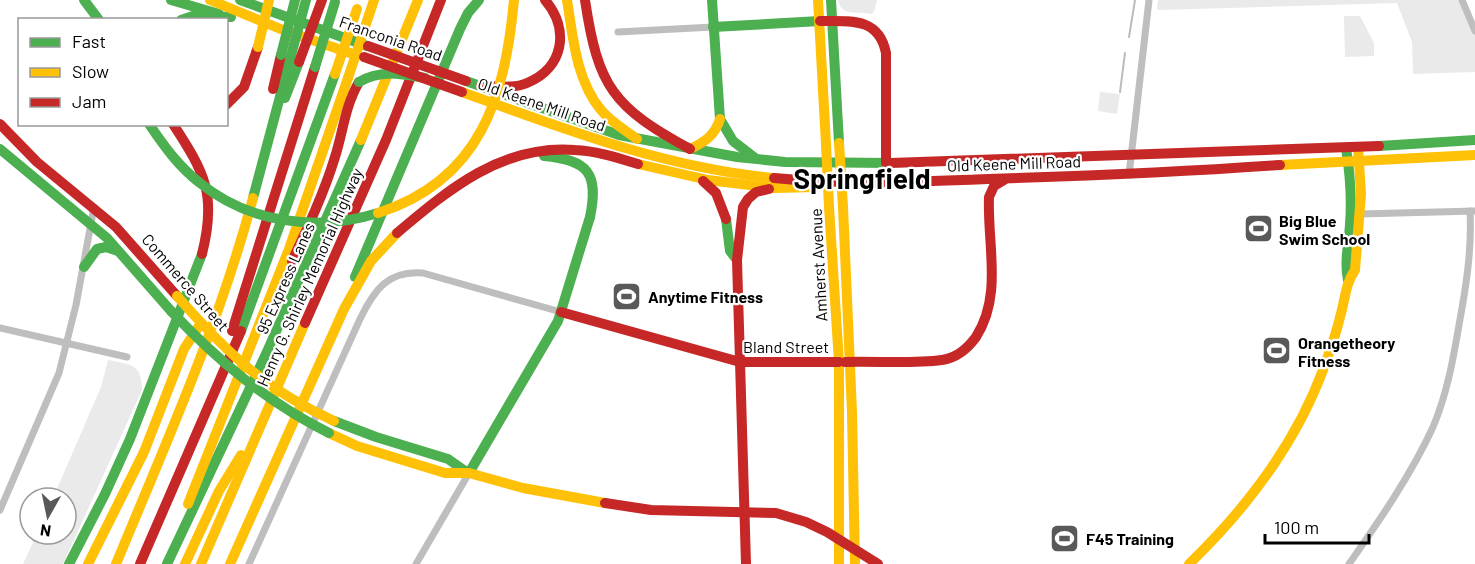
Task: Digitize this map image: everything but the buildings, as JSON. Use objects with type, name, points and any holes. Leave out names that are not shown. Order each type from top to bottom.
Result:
[{"type":"main road","points":[[84,0],[98,18]]},
{"type":"main road","points":[[171,0],[283,30]]},
{"type":"main road","name":"Franconia Road","points":[[210,0],[283,30],[466,81]]},
{"type":"main road","name":"Franconia Road","points":[[240,0],[425,78]]},
{"type":"main road","points":[[255,0],[273,13]]},
{"type":"main road","points":[[228,104],[237,98],[253,68],[269,0]]},
{"type":"main road","points":[[290,59],[295,0]]},
{"type":"main road","points":[[116,564],[141,499],[189,389],[221,304],[306,0]]},
{"type":"main road","points":[[267,144],[271,99],[322,0]]},
{"type":"main road","points":[[165,564],[303,210],[374,0]]},
{"type":"main road","name":"95 Express Lanes","points":[[165,564],[309,261],[361,143],[418,0]]},
{"type":"main road","name":"Henry G. Shirley Memorial Highway","points":[[201,564],[260,424],[386,140],[441,0]]},
{"type":"main road","points":[[230,564],[344,309],[358,268],[398,179],[460,29],[468,13],[479,0]]},
{"type":"main road","points":[[150,126],[177,163],[198,182],[224,200],[252,212],[289,222],[317,225],[345,222],[384,212],[409,201],[436,184],[460,160],[481,132],[495,101],[504,70],[514,0]]},
{"type":"main road","points":[[481,86],[517,86],[538,78],[553,65],[560,51],[561,36],[557,18],[545,0]]},
{"type":"main road","points":[[569,0],[582,75],[595,101],[610,118],[637,139]]},
{"type":"main road","points":[[585,0],[594,54],[611,90],[646,124],[690,149],[711,138],[720,119],[712,0]]},
{"type":"main road","name":"Amherst Avenue","points":[[818,0],[838,362],[839,564]]},
{"type":"main road","name":"Amherst Avenue","points":[[831,0],[851,361],[855,564]]},
{"type":"main road","points":[[200,429],[243,301],[336,1]]},
{"type":"main road","points":[[140,564],[235,347],[359,5]]},
{"type":"main road","points":[[187,18],[193,16],[231,17]]},
{"type":"main road","points":[[713,27],[851,21],[869,26],[880,34],[885,42],[886,163]]},
{"type":"main road","points":[[257,332],[314,213],[331,169],[352,92],[359,82],[378,74],[425,78]]},
{"type":"main road","name":"Old Keene Mill Road","points":[[425,78],[606,142],[684,164],[768,177],[863,183],[1129,175],[1475,155]]},
{"type":"main road","name":"Old Keene Mill Road","points":[[466,81],[637,139],[757,160],[822,164],[1130,156],[1346,148],[1475,140]]},
{"type":"main road","points":[[720,119],[737,146],[757,160]]},
{"type":"main road","name":"Commerce Street","points":[[0,124],[24,150],[94,207],[131,241],[226,350],[268,385],[334,422],[448,459],[469,473]]},
{"type":"main road","points":[[69,564],[105,494],[134,428],[201,258],[208,231],[211,200],[206,183],[189,148],[174,126]]},
{"type":"main road","points":[[1189,564],[1241,511],[1265,480],[1289,442],[1322,372],[1340,318],[1348,280],[1355,270],[1360,213],[1358,147]]},
{"type":"main road","points":[[1346,148],[1351,180],[1345,268],[1348,280]]},
{"type":"main road","name":"Commerce Street","points":[[0,149],[126,257],[192,334],[231,371],[268,400],[328,433],[357,446],[445,473],[469,473],[523,488],[630,508],[667,511],[761,511],[792,517],[826,531],[879,564]]},
{"type":"main road","points":[[344,309],[374,258],[400,232],[465,179],[516,154],[547,149],[581,150],[700,179],[775,188]]},
{"type":"main road","points":[[469,473],[561,312],[590,217],[595,190],[592,174],[579,162],[559,157],[531,157],[516,154]]},
{"type":"main road","points":[[988,204],[993,188],[998,182],[1007,178]]},
{"type":"main road","points":[[700,179],[712,186],[717,193],[726,219],[730,251],[737,260]]},
{"type":"main road","points":[[960,180],[981,188],[988,204]]},
{"type":"main road","points":[[746,564],[737,260],[740,252],[740,218],[748,198],[760,190],[863,183]]},
{"type":"main road","name":"Bland Street","points":[[561,312],[740,362],[943,360],[957,356],[966,349],[984,325],[991,302],[988,204]]},
{"type":"main road","points":[[84,267],[93,253],[103,247],[112,248],[126,257]]},
{"type":"main road","points":[[88,564],[152,436],[182,355],[192,334],[201,323]]},
{"type":"main road","points":[[185,564],[219,491],[260,424]]},
{"type":"main road","points":[[107,564],[141,499]]},
{"type":"street","points":[[1129,175],[1149,0]]},
{"type":"street","points":[[1462,0],[1475,31]]},
{"type":"street","points":[[618,32],[713,27]]},
{"type":"street","points":[[0,510],[51,394],[84,267],[94,207]]},
{"type":"street","points":[[1349,564],[1417,458],[1442,402],[1454,358],[1467,280],[1473,211],[1360,213]]},
{"type":"street","name":"Bland Street","points":[[249,564],[369,300],[377,290],[392,278],[403,273],[423,273],[561,312]]},
{"type":"street","points":[[0,328],[127,357]]},
{"type":"street","points":[[417,564],[469,473]]},
{"type":"shaded area","points":[[838,0],[877,0],[874,12],[871,14],[846,11]]},
{"type":"shaded area","points":[[1158,0],[1461,0],[1475,28],[1475,72],[1413,74],[1412,42],[1397,3],[1159,10],[1157,9]]},
{"type":"shaded area","points":[[1344,16],[1360,16],[1374,43],[1374,56],[1345,57]]},
{"type":"shaded area","points":[[1100,92],[1120,94],[1117,114],[1098,111]]},
{"type":"shaded area","points":[[108,360],[134,367],[140,375],[142,390],[78,531],[78,486],[58,486],[101,387]]},
{"type":"shaded area","points":[[31,546],[71,546],[63,564],[23,564]]},
{"type":"waterway","points":[[1129,37],[1135,0]]},
{"type":"waterway","points":[[1120,92],[1125,53]]},
{"type":"traffic: fast","points":[[84,0],[98,18]]},
{"type":"traffic: fast","points":[[171,0],[219,14]]},
{"type":"traffic: fast","points":[[240,0],[367,46]]},
{"type":"traffic: fast","points":[[281,55],[295,0]]},
{"type":"traffic: fast","points":[[290,59],[306,0]]},
{"type":"traffic: fast","points":[[355,277],[460,29],[468,13],[479,0]]},
{"type":"traffic: fast","points":[[712,0],[720,119]]},
{"type":"traffic: fast","points":[[831,0],[839,143]]},
{"type":"traffic: fast","points":[[315,67],[335,2]]},
{"type":"traffic: fast","points":[[187,18],[193,16],[231,17]]},
{"type":"traffic: fast","points":[[713,27],[820,21]]},
{"type":"traffic: fast","points":[[253,198],[290,59]]},
{"type":"traffic: fast","points":[[285,98],[299,62]]},
{"type":"traffic: fast","points":[[241,331],[335,74]]},
{"type":"traffic: fast","points":[[359,82],[383,74],[425,78]]},
{"type":"traffic: fast","points":[[466,81],[619,135],[737,157],[785,162],[891,163]]},
{"type":"traffic: fast","points":[[720,119],[733,141],[755,158]]},
{"type":"traffic: fast","points":[[150,126],[172,156],[192,177],[219,197],[240,207],[262,215],[308,222],[332,222],[378,213]]},
{"type":"traffic: fast","points":[[167,564],[266,354],[361,140]]},
{"type":"traffic: fast","points":[[1379,146],[1475,140]]},
{"type":"traffic: fast","points":[[1346,148],[1351,195],[1348,280]]},
{"type":"traffic: fast","points":[[0,149],[107,238],[171,311]]},
{"type":"traffic: fast","points":[[544,156],[571,161],[580,165],[587,172],[593,189],[590,217]]},
{"type":"traffic: fast","points":[[469,473],[558,321],[590,217]]},
{"type":"traffic: fast","points":[[726,219],[730,251],[737,260]]},
{"type":"traffic: fast","points":[[84,267],[97,249],[106,247],[118,251]]},
{"type":"traffic: fast","points":[[69,564],[130,439],[202,254]]},
{"type":"traffic: fast","points":[[171,311],[207,347],[244,379],[285,408],[329,433]]},
{"type":"traffic: fast","points":[[334,421],[376,437],[448,459],[468,473]]},
{"type":"traffic: slow","points":[[210,0],[283,30],[350,53]]},
{"type":"traffic: slow","points":[[258,47],[269,0]]},
{"type":"traffic: slow","points":[[369,15],[374,0]]},
{"type":"traffic: slow","points":[[361,140],[418,0]]},
{"type":"traffic: slow","points":[[378,213],[413,198],[441,179],[464,157],[481,130],[494,101],[510,36],[514,0]]},
{"type":"traffic: slow","points":[[567,0],[577,58],[586,85],[601,110],[637,139]]},
{"type":"traffic: slow","points":[[818,0],[826,144]]},
{"type":"traffic: slow","points":[[335,74],[357,9]]},
{"type":"traffic: slow","points":[[348,78],[369,15]]},
{"type":"traffic: slow","points":[[188,504],[289,249],[348,78]]},
{"type":"traffic: slow","points":[[462,92],[577,133],[654,156],[694,166],[774,178]]},
{"type":"traffic: slow","points":[[690,149],[709,137],[720,119]]},
{"type":"traffic: slow","points":[[839,143],[843,207]]},
{"type":"traffic: slow","points":[[826,144],[829,207]]},
{"type":"traffic: slow","points":[[1189,564],[1230,521],[1267,474],[1312,398],[1336,330],[1347,287],[1355,270],[1361,194],[1358,147]]},
{"type":"traffic: slow","points":[[1280,165],[1475,155]]},
{"type":"traffic: slow","points":[[638,164],[708,180],[775,188]]},
{"type":"traffic: slow","points":[[775,188],[815,187]]},
{"type":"traffic: slow","points":[[116,564],[208,338],[253,198]]},
{"type":"traffic: slow","points":[[829,207],[839,362],[839,564]]},
{"type":"traffic: slow","points":[[843,207],[852,412],[855,564]]},
{"type":"traffic: slow","points":[[230,564],[344,309],[371,261],[397,233]]},
{"type":"traffic: slow","points":[[177,296],[248,368],[287,396],[334,421]]},
{"type":"traffic: slow","points":[[88,564],[144,452],[184,349],[201,323]]},
{"type":"traffic: slow","points":[[201,564],[305,323]]},
{"type":"traffic: slow","points":[[329,433],[357,446],[445,473],[469,473],[523,488],[605,503]]},
{"type":"traffic: slow","points":[[185,564],[219,491],[241,455]]},
{"type":"traffic: jam","points":[[299,62],[322,0]]},
{"type":"traffic: jam","points":[[305,323],[386,140],[441,0]]},
{"type":"traffic: jam","points":[[481,86],[522,85],[549,68],[556,58],[560,35],[553,11],[545,0]]},
{"type":"traffic: jam","points":[[585,0],[596,54],[614,91],[626,106],[643,120],[690,149]]},
{"type":"traffic: jam","points":[[820,21],[862,24],[870,27],[882,41],[886,53],[886,163]]},
{"type":"traffic: jam","points":[[368,46],[466,81]]},
{"type":"traffic: jam","points":[[228,103],[244,87],[258,47]]},
{"type":"traffic: jam","points":[[273,89],[281,55]]},
{"type":"traffic: jam","points":[[364,57],[462,92]]},
{"type":"traffic: jam","points":[[232,331],[315,67]]},
{"type":"traffic: jam","points":[[292,261],[326,184],[347,110],[359,82]]},
{"type":"traffic: jam","points":[[0,124],[37,162],[116,227],[177,296]]},
{"type":"traffic: jam","points":[[174,126],[193,157],[205,185],[208,216],[202,254]]},
{"type":"traffic: jam","points":[[891,163],[1379,146]]},
{"type":"traffic: jam","points":[[397,233],[457,186],[501,162],[524,154],[549,150],[575,150],[607,155],[638,164]]},
{"type":"traffic: jam","points":[[774,178],[827,182],[908,182],[1134,174],[1280,165]]},
{"type":"traffic: jam","points":[[845,362],[942,360],[957,355],[973,341],[984,321],[991,287],[989,197],[994,186],[1004,180]]},
{"type":"traffic: jam","points":[[703,181],[716,193],[726,219]]},
{"type":"traffic: jam","points":[[746,564],[737,260],[743,207],[756,192],[769,189]]},
{"type":"traffic: jam","points":[[561,312],[740,362],[839,362]]},
{"type":"traffic: jam","points":[[140,564],[241,331]]},
{"type":"traffic: jam","points":[[605,503],[651,510],[776,513],[806,522],[827,532],[878,564]]},
{"type":"place","name":"Big Blue Swim School","points":[[1258,229]]},
{"type":"place","name":"Anytime Fitness","points":[[627,296]]},
{"type":"place","name":"Orangetheory Fitness","points":[[1277,351]]},
{"type":"place","name":"F45 Training","points":[[1065,538]]},
{"type":"district","name":"Springfield","points":[[862,178]]}]
